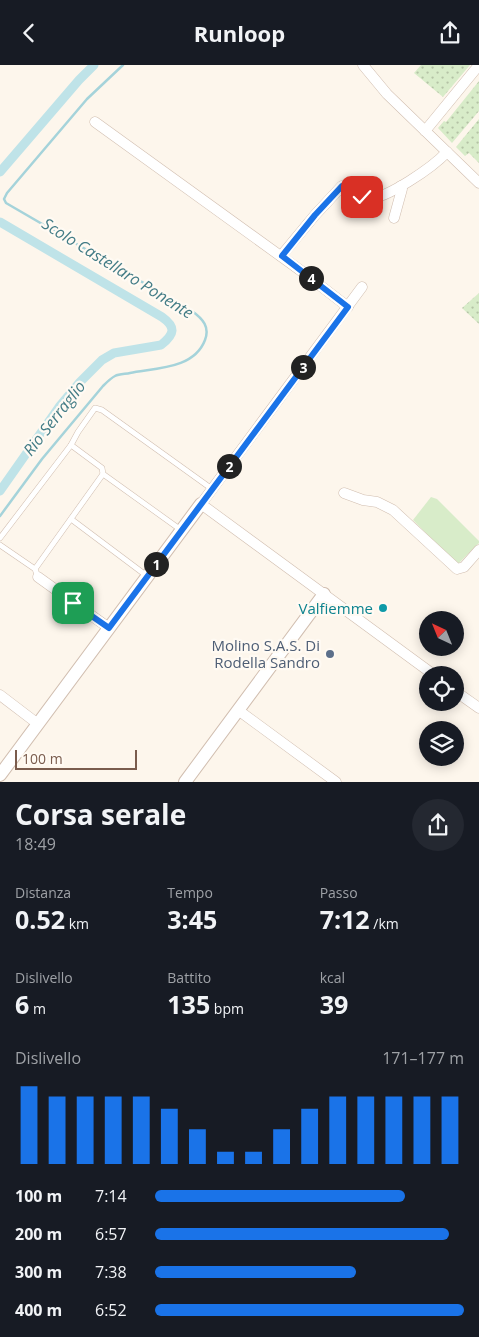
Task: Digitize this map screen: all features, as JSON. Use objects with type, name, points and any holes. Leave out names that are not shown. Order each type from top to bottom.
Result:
[{"type":"street","points":[[364,65],[383,89],[479,183]]},
{"type":"street","points":[[425,131],[479,65]]},
{"type":"street","points":[[95,122],[282,256],[348,307]]},
{"type":"street","points":[[282,256],[315,215],[342,186],[348,186],[367,199],[375,198],[400,186],[447,152]]},
{"type":"street","points":[[394,217],[402,189],[400,186]]},
{"type":"street","points":[[0,775],[362,287]]},
{"type":"street","points":[[344,493],[363,500],[377,502],[393,510],[457,569],[464,567],[479,550]]},
{"type":"street","points":[[201,504],[422,666]]},
{"type":"street","points":[[36,573],[109,628]]},
{"type":"street","points":[[185,782],[324,594]]},
{"type":"street","points":[[464,694],[479,708]]},
{"type":"street","points":[[0,695],[38,724]]},
{"type":"street","points":[[238,710],[336,782]]},
{"type":"lane","points":[[0,538],[71,445],[95,408],[102,410],[212,489]]},
{"type":"lane","points":[[71,445],[102,468],[103,474],[181,530]]},
{"type":"lane","points":[[0,545],[36,573],[103,474]]},
{"type":"lane","points":[[71,519],[147,576]]},
{"type":"green space","points":[[421,65],[470,65],[443,97],[414,73]]},
{"type":"green space","points":[[479,81],[479,111],[452,143],[438,128],[444,121],[446,122]]},
{"type":"green space","points":[[479,119],[479,163],[469,153],[465,156],[456,147]]},
{"type":"green space","points":[[479,293],[479,324],[462,308]]},
{"type":"green space","points":[[431,497],[437,499],[479,541],[459,563],[455,563],[413,520]]},
{"type":"waterway","name":"Rio Serraglio","points":[[0,172],[94,65]]},
{"type":"waterway","name":"Scolo Castellaro Ponente","points":[[0,516],[42,459],[103,386],[113,377],[183,362],[200,350],[205,340],[206,327],[192,311],[6,203],[4,199],[7,193],[87,99],[123,65]]},
{"type":"waterway","name":"Rio Serraglio","points":[[0,222],[162,317],[172,327],[171,334],[161,345],[114,353],[102,360],[59,407],[0,491]]},
{"type":"place","name":"Valfiemme","points":[[383,608]]},
{"type":"place","name":"Molino S.A.S. Di Rodella Sandro","points":[[330,654]]},
{"type":"route","points":[[73,603],[109,628],[348,307],[282,256],[315,215],[342,186],[348,186],[362,197]]}]
